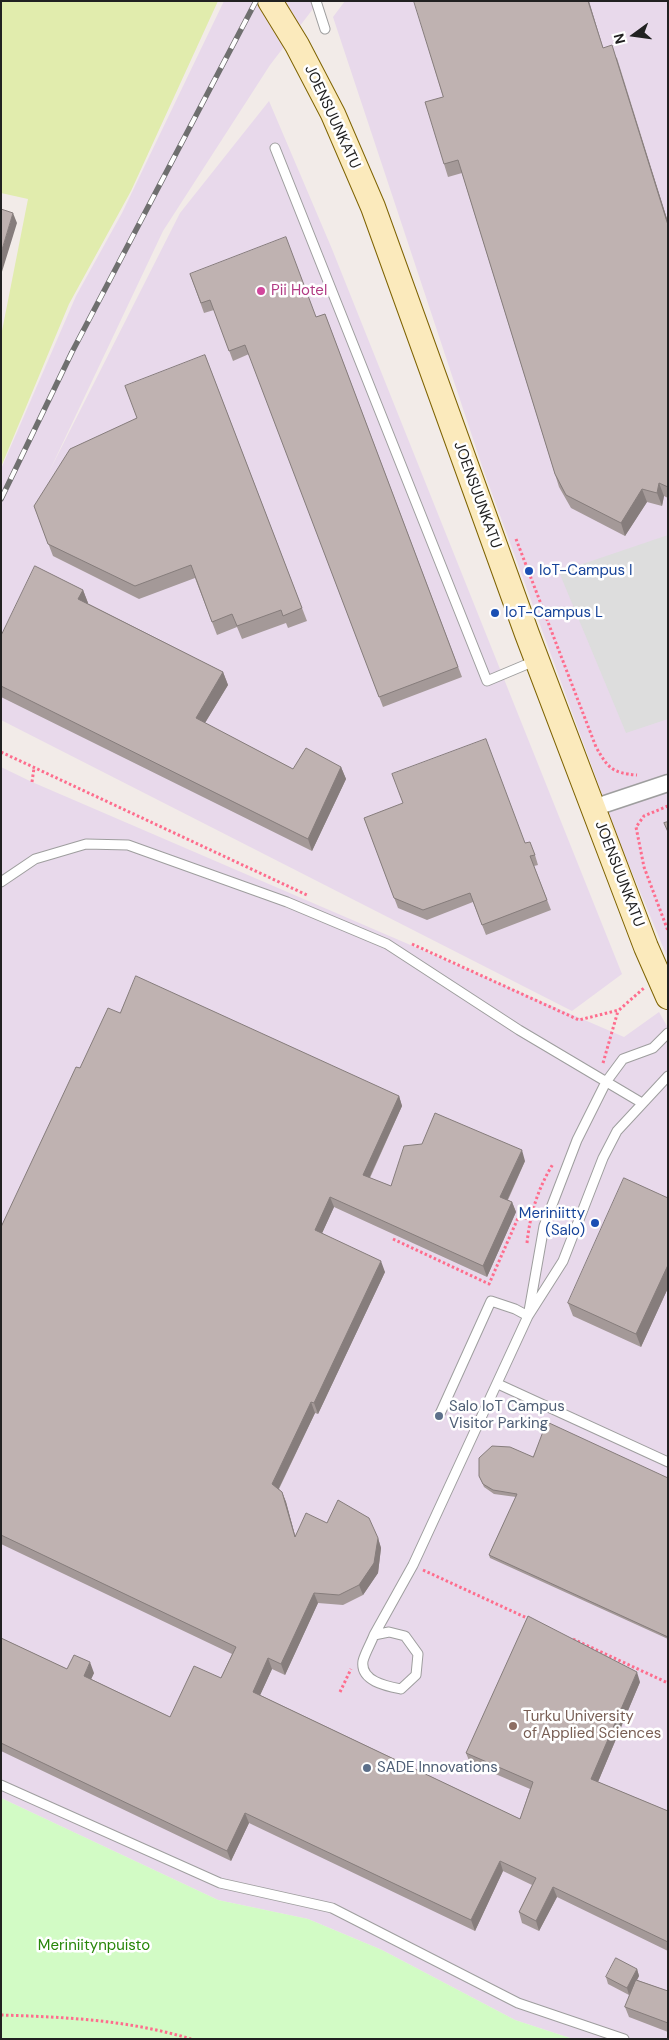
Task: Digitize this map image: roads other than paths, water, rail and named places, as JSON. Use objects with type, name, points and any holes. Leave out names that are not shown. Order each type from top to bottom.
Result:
[{"type":"street","name":"JOENSUUNKATU","points":[[270,1],[297,45],[333,114],[373,207],[537,659],[593,808],[665,988]]},
{"type":"street","points":[[593,808],[664,784]]},
{"type":"lane","points":[[316,1],[325,29]]},
{"type":"lane","points":[[275,148],[488,681],[537,659]]},
{"type":"lane","points":[[1,882],[35,859],[86,844],[128,845],[287,902],[387,944],[519,1030],[642,1103]]},
{"type":"lane","points":[[528,1316],[544,1226],[576,1140],[606,1082],[623,1058],[653,1048],[668,1033]]},
{"type":"lane","points":[[374,1635],[389,1632],[405,1636],[418,1654],[416,1675],[401,1689],[382,1686],[367,1676],[363,1662],[374,1635],[413,1565],[528,1316],[563,1261],[603,1158],[618,1130],[668,1076]]},
{"type":"lane","points":[[439,1416],[491,1301],[516,1309],[528,1316]]},
{"type":"lane","points":[[498,1384],[668,1462]]},
{"type":"lane","points":[[1,1785],[220,1882],[332,1908],[518,2003],[624,2039]]},
{"type":"railway","points":[[1,499],[72,352],[256,1]]},
{"type":"place","name":"Pii Hotel","points":[[261,291]]},
{"type":"place","name":"IoT-Campus I","points":[[529,571]]},
{"type":"place","name":"IoT-Campus L","points":[[495,613]]},
{"type":"place","name":"Meriniitty (Salo)","points":[[595,1223]]},
{"type":"place","name":"Salo IoT Campus Visitor Parking","points":[[439,1416]]},
{"type":"place","name":"Turku University of Applied Sciences","points":[[513,1726]]},
{"type":"place","name":"SADE Innovations","points":[[367,1768]]},
{"type":"park label","name":"Meriniitynpuisto","points":[[94,1946]]}]
